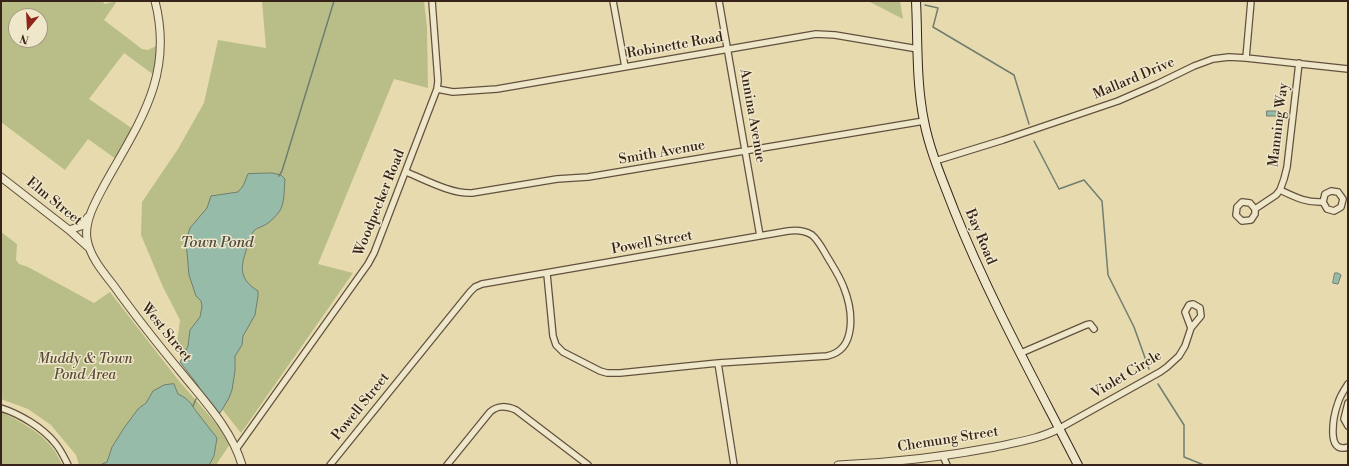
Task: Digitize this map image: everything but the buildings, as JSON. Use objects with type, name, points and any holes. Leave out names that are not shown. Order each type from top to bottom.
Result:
[{"type":"main road","name":"Bay Road","points":[[916,1],[920,91],[924,121],[935,161],[970,250],[1078,465]]},
{"type":"street","name":"West Street","points":[[155,1],[161,39],[159,66],[154,86],[142,115],[98,197],[87,231],[87,240],[94,258],[120,295],[224,427],[236,448],[242,465]]},
{"type":"street","name":"Woodpecker Road","points":[[236,448],[371,259],[437,89],[438,81],[432,1]]},
{"type":"street","points":[[613,1],[625,67]]},
{"type":"street","name":"Annina Avenue","points":[[719,1],[760,236]]},
{"type":"street","points":[[1246,58],[1251,1]]},
{"type":"street","name":"Robinette Road","points":[[437,89],[453,92],[497,89],[805,36],[826,34],[918,49]]},
{"type":"street","name":"Mallard Drive","points":[[935,161],[1010,138],[1118,101],[1194,66],[1213,59],[1246,58],[1299,62],[1348,69]]},
{"type":"street","name":"Manning Way","points":[[1280,190],[1287,167],[1299,62]]},
{"type":"street","name":"Smith Avenue","points":[[406,172],[451,190],[463,193],[472,193],[557,179],[588,177],[924,121]]},
{"type":"street","name":"Elm Street","points":[[1,177],[69,230],[90,250]]},
{"type":"street","points":[[1255,209],[1272,199],[1280,190],[1302,200],[1323,202]]},
{"type":"street","name":"West Street","points":[[69,230],[81,226],[92,212]]},
{"type":"street","name":"Powell Street","points":[[330,465],[472,289],[482,284],[547,274],[788,231],[799,231],[808,233],[815,238],[845,289],[849,308],[849,336],[843,348],[839,352],[827,356],[718,363],[611,373],[600,371],[570,356],[558,347],[554,340],[547,274]]},
{"type":"street","points":[[1021,353],[1086,325],[1090,324],[1094,330]]},
{"type":"street","name":"Violet Circle","points":[[1060,428],[1167,368],[1183,351],[1191,328]]},
{"type":"street","points":[[718,363],[734,465]]},
{"type":"street","points":[[1348,384],[1338,403],[1333,436],[1336,445],[1342,448],[1348,447]]},
{"type":"street","points":[[1348,403],[1344,419],[1348,426]]},
{"type":"street","points":[[447,465],[490,412],[494,409],[505,406],[516,410],[588,465]]},
{"type":"street","points":[[1,408],[26,420],[48,436],[58,446],[68,465]]},
{"type":"street","name":"Chemung Street","points":[[838,465],[876,464],[944,456],[1037,438],[1060,428]]},
{"type":"street","points":[[944,456],[947,465]]},
{"type":"green space","points":[[1,1],[103,1],[104,4],[117,1],[104,20],[142,49],[148,50],[158,45],[154,75],[124,53],[89,99],[133,129],[116,159],[88,139],[65,170],[1,122]]},
{"type":"green space","points":[[262,1],[424,1],[427,28],[428,88],[394,79],[318,264],[353,273],[241,433],[176,351],[180,320],[163,287],[141,235],[142,202],[178,149],[204,103],[218,40],[266,48]]},
{"type":"green space","points":[[868,1],[900,1],[903,19]]},
{"type":"green space","name":"Muddy & Town Pond Area","points":[[1,232],[17,244],[16,260],[19,264],[28,267],[94,303],[110,292],[179,381],[228,437],[230,444],[216,465],[79,465],[76,455],[51,425],[28,409],[1,399]]},
{"type":"green space","name":"Muddy & Town Pond Area","points":[[1,412],[37,433],[52,447],[58,455],[62,465],[1,465]]},
{"type":"water","points":[[1267,111],[1278,111],[1278,116],[1267,116]]},
{"type":"water","name":"Town Pond","points":[[272,173],[281,175],[285,179],[283,201],[281,209],[275,217],[264,226],[256,229],[250,238],[242,271],[251,286],[258,291],[255,315],[243,336],[242,345],[235,356],[235,371],[232,390],[220,413],[215,410],[202,394],[197,384],[180,362],[188,346],[190,330],[200,317],[202,306],[201,301],[196,296],[189,275],[186,241],[190,228],[207,208],[211,196],[238,192],[243,186],[248,174]]},
{"type":"water","points":[[1335,273],[1341,275],[1338,284],[1333,283]]},
{"type":"water","points":[[174,384],[178,394],[186,398],[217,438],[214,456],[209,465],[100,465],[107,462],[112,447],[124,428],[138,409],[146,403],[153,391],[164,385]]},
{"type":"waterway","points":[[279,176],[282,171],[334,1]]},
{"type":"waterway","points":[[925,5],[938,8],[933,27],[1014,75],[1029,124]]},
{"type":"waterway","points":[[1034,141],[1059,189],[1084,180],[1102,201],[1108,275],[1134,327],[1149,369]]},
{"type":"waterway","points":[[1158,384],[1184,425],[1184,457],[1204,465]]},
{"type":"waterway","points":[[193,406],[196,399]]}]
